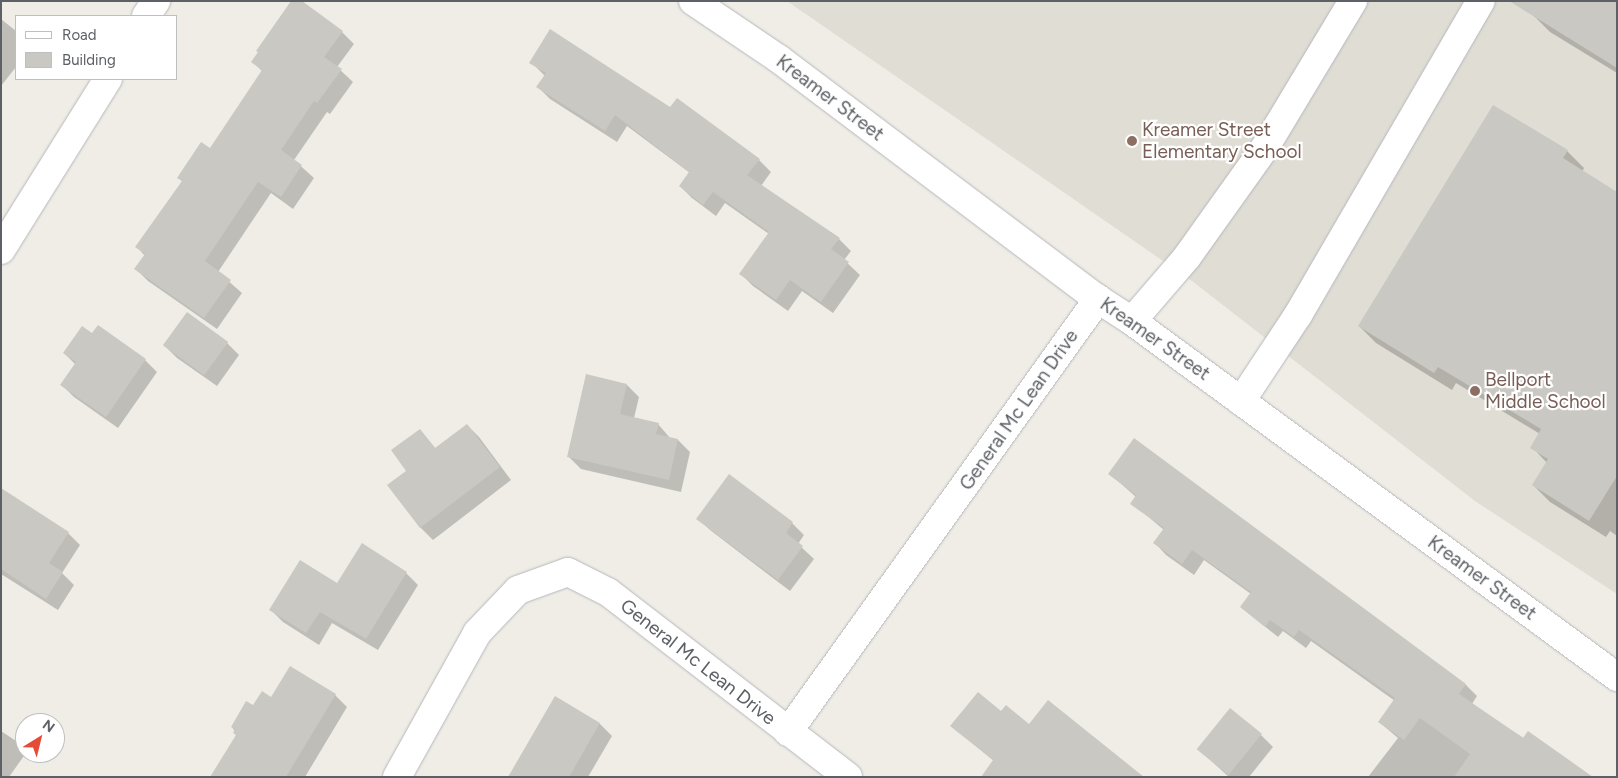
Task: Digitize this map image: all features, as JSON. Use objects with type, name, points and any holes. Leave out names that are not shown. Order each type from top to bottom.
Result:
[{"type":"street","points":[[147,15],[156,1]]},
{"type":"street","name":"Kreamer Street","points":[[693,1],[720,9],[780,60],[1098,299],[1132,321],[1617,677]]},
{"type":"street","points":[[1132,321],[1187,257],[1264,149],[1353,1]]},
{"type":"street","points":[[1241,401],[1298,315],[1481,1]]},
{"type":"street","points":[[1,250],[107,80]]},
{"type":"street","name":"General Mc Lean Drive","points":[[397,777],[477,633],[518,590],[568,572],[608,592],[788,732],[1098,299]]},
{"type":"street","points":[[788,732],[848,777]]},
{"type":"shaded area","name":"Bellport Middle School","points":[[787,1],[1617,1],[1617,594],[1475,501],[1192,281]]},
{"type":"building","points":[[291,1],[302,1],[343,31],[324,57],[342,69],[317,103],[314,101],[281,150],[302,165],[281,197],[258,182],[205,261],[231,280],[204,318],[134,269],[145,254],[135,247],[182,181],[177,178],[201,142],[210,148],[262,70],[251,62],[258,52],[256,51]]},
{"type":"building","points":[[1509,1],[1617,1],[1617,68]]},
{"type":"building","points":[[550,29],[670,107],[677,98],[760,159],[747,175],[840,238],[831,249],[849,262],[821,302],[790,280],[776,300],[739,274],[769,232],[713,192],[703,205],[679,186],[689,172],[615,115],[605,131],[536,87],[546,73],[529,63]]},
{"type":"building","points":[[1493,105],[1568,150],[1563,158],[1617,192],[1617,476],[1589,521],[1532,485],[1548,459],[1530,448],[1541,429],[1438,367],[1434,373],[1358,326]]},
{"type":"building","points":[[187,312],[228,342],[204,375],[163,345]]},
{"type":"building","points":[[98,325],[146,359],[106,417],[60,385],[76,362],[63,353],[82,326],[92,333]]},
{"type":"building","points":[[586,374],[627,384],[620,414],[659,423],[656,434],[678,439],[669,480],[567,457]]},
{"type":"building","points":[[467,424],[500,467],[420,528],[387,485],[406,471],[391,450],[420,429],[435,448]]},
{"type":"building","points":[[1134,438],[1466,684],[1459,694],[1523,738],[1528,731],[1593,777],[1454,777],[1470,754],[1420,718],[1404,740],[1378,722],[1395,698],[1299,630],[1294,637],[1270,620],[1265,627],[1240,607],[1251,592],[1192,550],[1182,564],[1153,543],[1164,528],[1130,504],[1136,495],[1108,474]]},
{"type":"building","points":[[729,474],[793,522],[786,533],[803,546],[778,580],[696,519]]},
{"type":"building","points":[[1,488],[69,532],[49,563],[63,572],[46,599],[1,569]]},
{"type":"building","points":[[362,543],[407,572],[366,639],[320,612],[306,633],[269,610],[300,560],[337,583]]},
{"type":"building","points":[[290,666],[336,694],[286,777],[210,777],[236,735],[233,733],[235,729],[231,727],[246,701],[253,705],[262,691],[271,697]]},
{"type":"building","points":[[978,692],[1001,711],[1006,705],[1029,724],[1048,700],[1144,777],[981,777],[993,760],[950,726]]},
{"type":"building","points":[[555,696],[600,723],[569,777],[508,777]]},
{"type":"building","points":[[1230,708],[1262,734],[1229,775],[1197,749]]},
{"type":"place","name":"Kreamer Street Elementary School","points":[[1132,141]]},
{"type":"place","name":"Bellport Middle School","points":[[1475,391]]}]
